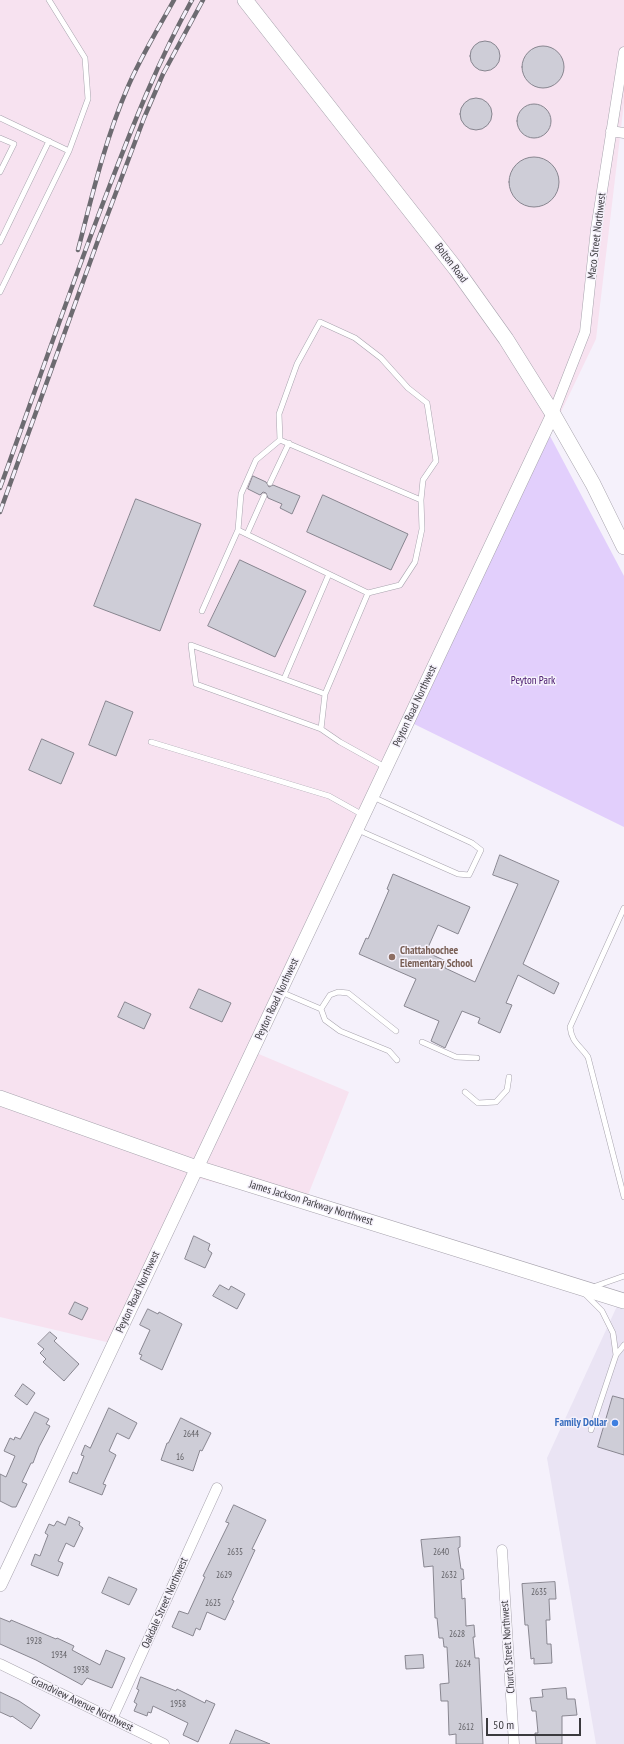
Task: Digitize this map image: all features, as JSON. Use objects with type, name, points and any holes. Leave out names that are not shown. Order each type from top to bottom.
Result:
[{"type":"main road","name":"Bolton Road","points":[[245,0],[456,269],[506,339],[554,414],[593,484],[624,548]]},
{"type":"main road","name":"James Jackson Parkway Northwest","points":[[0,1098],[197,1168],[624,1301]]},
{"type":"street","name":"Maco Street Northwest","points":[[554,414],[586,332],[596,229],[624,52]]},
{"type":"street","points":[[611,131],[624,133]]},
{"type":"street","name":"Peyton Road Northwest","points":[[0,1585],[554,414]]},
{"type":"street","name":"Oakdale Street Northwest","points":[[112,1719],[217,1488]]},
{"type":"street","name":"Church Street Northwest","points":[[502,1550],[514,1744]]},
{"type":"street","name":"Grandview Avenue Northwest","points":[[0,1664],[164,1744]]},
{"type":"lane","points":[[0,292],[69,151],[88,99],[85,58],[49,0]]},
{"type":"lane","points":[[0,118],[69,151]]},
{"type":"lane","points":[[0,138],[14,144],[0,172]]},
{"type":"lane","points":[[0,242],[49,141]]},
{"type":"lane","points":[[238,530],[368,593],[400,585],[415,562],[422,529],[421,500],[423,480],[436,460],[427,403],[408,388],[381,358],[355,338],[320,322],[297,364],[279,414],[280,440]]},
{"type":"lane","points":[[280,440],[421,500]]},
{"type":"lane","points":[[202,611],[238,530],[241,494],[256,460],[280,440]]},
{"type":"lane","points":[[270,483],[289,443]]},
{"type":"lane","points":[[247,534],[264,496]]},
{"type":"lane","points":[[284,679],[329,574]]},
{"type":"lane","points":[[321,729],[325,694],[368,593]]},
{"type":"lane","points":[[325,694],[191,645],[196,684],[321,729],[340,742],[386,768]]},
{"type":"lane","points":[[151,742],[329,796],[364,815]]},
{"type":"lane","points":[[357,830],[458,874],[469,875],[481,850],[472,843],[373,797]]},
{"type":"lane","points":[[624,908],[570,1027],[572,1038],[582,1048],[588,1057],[624,1197]]},
{"type":"lane","points":[[280,992],[321,1009],[325,1020],[340,1030],[389,1051],[397,1060]]},
{"type":"lane","points":[[321,1009],[330,995],[338,992],[348,993],[396,1031]]},
{"type":"lane","points":[[422,1042],[456,1057],[477,1058]]},
{"type":"lane","points":[[465,1092],[478,1103],[496,1102],[507,1090],[509,1077]]},
{"type":"lane","points":[[616,1355],[613,1333],[602,1311],[583,1288],[624,1276]]},
{"type":"lane","points":[[591,1430],[616,1355],[624,1345]]},
{"type":"shaded area","points":[[0,0],[624,0],[624,103],[596,339],[254,1052],[349,1092],[304,1205],[193,1177],[115,1344],[0,1317]]},
{"type":"shaded area","points":[[624,1291],[624,1744],[596,1744],[547,1458]]},
{"type":"green space","name":"Peyton Park","points":[[550,436],[624,576],[624,827],[412,723]]},
{"type":"building","points":[[485,41],[496,45],[500,56],[496,67],[485,71],[474,67],[470,56],[474,45]]},
{"type":"building","points":[[543,46],[558,52],[564,67],[558,82],[543,88],[528,82],[522,67],[528,52]]},
{"type":"building","points":[[473,98],[479,98],[489,105],[492,114],[491,120],[485,127],[479,130],[473,130],[463,123],[460,117],[460,111],[467,101]]},
{"type":"building","points":[[537,104],[546,109],[550,114],[550,128],[546,133],[541,137],[531,138],[527,137],[518,128],[517,118],[518,114],[527,105]]},
{"type":"building","points":[[534,157],[548,161],[555,168],[559,182],[555,196],[548,203],[534,207],[520,203],[513,196],[509,182],[513,168],[520,161]]},
{"type":"building","points":[[253,476],[266,482],[269,487],[273,485],[300,496],[292,514],[280,508],[282,504],[268,498],[266,493],[263,492],[260,495],[248,489]]},
{"type":"building","points":[[323,495],[408,534],[391,570],[307,532]]},
{"type":"building","points":[[136,499],[201,524],[160,631],[94,606]]},
{"type":"building","points":[[240,560],[306,591],[275,657],[208,626]]},
{"type":"building","points":[[106,701],[133,712],[116,756],[89,745]]},
{"type":"building","points":[[42,739],[74,753],[61,784],[29,770]]},
{"type":"building","name":"Chattahoochee Elementary School","points":[[500,855],[559,881],[523,964],[559,983],[554,994],[518,975],[506,1003],[512,1005],[500,1033],[478,1023],[480,1018],[462,1011],[445,1048],[431,1041],[439,1021],[404,1006],[416,979],[359,954],[366,938],[368,939],[389,890],[387,889],[393,874],[470,907],[458,934],[438,925],[426,952],[448,962],[445,968],[475,982],[518,884],[493,875]]},
{"type":"building","points":[[199,989],[231,1003],[222,1022],[190,1008]]},
{"type":"building","points":[[125,1002],[151,1014],[144,1029],[118,1017]]},
{"type":"building","points":[[194,1236],[210,1244],[208,1250],[212,1253],[205,1268],[185,1259]]},
{"type":"building","points":[[220,1285],[229,1290],[231,1286],[245,1294],[237,1309],[213,1296]]},
{"type":"building","points":[[75,1302],[88,1308],[82,1320],[69,1314]]},
{"type":"building","points":[[148,1309],[158,1314],[159,1312],[182,1324],[162,1370],[140,1359],[142,1355],[139,1354],[150,1330],[140,1325]]},
{"type":"building","points":[[50,1332],[57,1338],[54,1341],[79,1364],[64,1381],[43,1362],[46,1359],[40,1353],[44,1349],[38,1344]]},
{"type":"building","points":[[23,1384],[35,1393],[27,1405],[15,1396]]},
{"type":"building","name":"Family Dollar","points":[[613,1396],[624,1399],[624,1455],[598,1447]]},
{"type":"building","points":[[109,1408],[137,1423],[129,1439],[117,1433],[109,1451],[116,1455],[103,1484],[106,1485],[102,1495],[69,1482],[73,1472],[77,1474],[84,1456],[81,1455],[85,1445],[90,1448]]},
{"type":"building","points":[[35,1412],[49,1419],[46,1424],[50,1426],[39,1447],[33,1463],[31,1463],[22,1482],[27,1484],[16,1507],[12,1507],[0,1501],[0,1474],[6,1477],[15,1456],[4,1451],[10,1438],[14,1440],[15,1437],[20,1439]]},
{"type":"building","points":[[181,1418],[211,1433],[202,1451],[200,1450],[193,1471],[161,1460],[167,1443]]},
{"type":"building","points":[[234,1505],[266,1520],[252,1549],[255,1550],[232,1600],[234,1601],[225,1620],[207,1612],[200,1630],[196,1628],[193,1636],[172,1627],[179,1611],[188,1614],[205,1577],[203,1576],[229,1523],[226,1522]]},
{"type":"building","points":[[69,1517],[80,1522],[79,1525],[83,1528],[74,1547],[66,1543],[58,1561],[63,1563],[58,1576],[31,1565],[35,1554],[40,1556],[48,1535],[45,1533],[49,1524],[54,1526],[57,1521],[65,1525]]},
{"type":"building","points":[[460,1537],[460,1547],[458,1548],[461,1569],[463,1569],[464,1579],[461,1580],[462,1599],[465,1598],[466,1626],[474,1625],[475,1637],[473,1637],[475,1658],[479,1658],[483,1744],[456,1744],[456,1734],[449,1735],[448,1701],[441,1701],[440,1684],[449,1683],[447,1647],[444,1647],[443,1638],[439,1638],[437,1618],[435,1618],[433,1566],[424,1567],[421,1540]]},
{"type":"building","points":[[109,1577],[137,1589],[129,1605],[102,1593]]},
{"type":"building","points":[[555,1582],[556,1599],[549,1599],[550,1620],[546,1620],[547,1644],[551,1644],[552,1663],[534,1664],[534,1658],[531,1659],[528,1625],[525,1625],[522,1584]]},
{"type":"building","points":[[0,1618],[10,1622],[11,1620],[56,1639],[57,1638],[74,1646],[72,1650],[100,1665],[106,1650],[125,1658],[112,1688],[87,1678],[82,1685],[36,1660],[0,1644]]},
{"type":"building","points":[[423,1655],[424,1668],[406,1669],[405,1656]]},
{"type":"building","points":[[141,1677],[176,1691],[177,1689],[205,1703],[206,1700],[215,1704],[198,1742],[183,1735],[188,1723],[153,1706],[151,1713],[148,1712],[147,1716],[134,1711],[137,1704],[134,1702],[139,1690],[137,1689]]},
{"type":"building","points":[[566,1688],[567,1699],[575,1699],[577,1715],[562,1716],[562,1744],[536,1744],[535,1733],[538,1733],[536,1711],[532,1711],[530,1698],[543,1697],[542,1690]]},
{"type":"building","points":[[0,1692],[19,1701],[40,1715],[31,1729],[12,1716],[11,1717],[0,1712]]},
{"type":"building","points":[[236,1730],[270,1744],[230,1744]]},
{"type":"railway","points":[[78,250],[100,168],[119,108],[149,44],[174,0]]},
{"type":"railway","points":[[0,488],[80,264],[127,141],[168,46],[192,0]]},
{"type":"railway","points":[[0,512],[97,243],[144,118],[163,74],[203,0]]},
{"type":"place","name":"Chattahoochee Elementary School","points":[[392,957]]},
{"type":"place","name":"Family Dollar","points":[[615,1423]]}]
